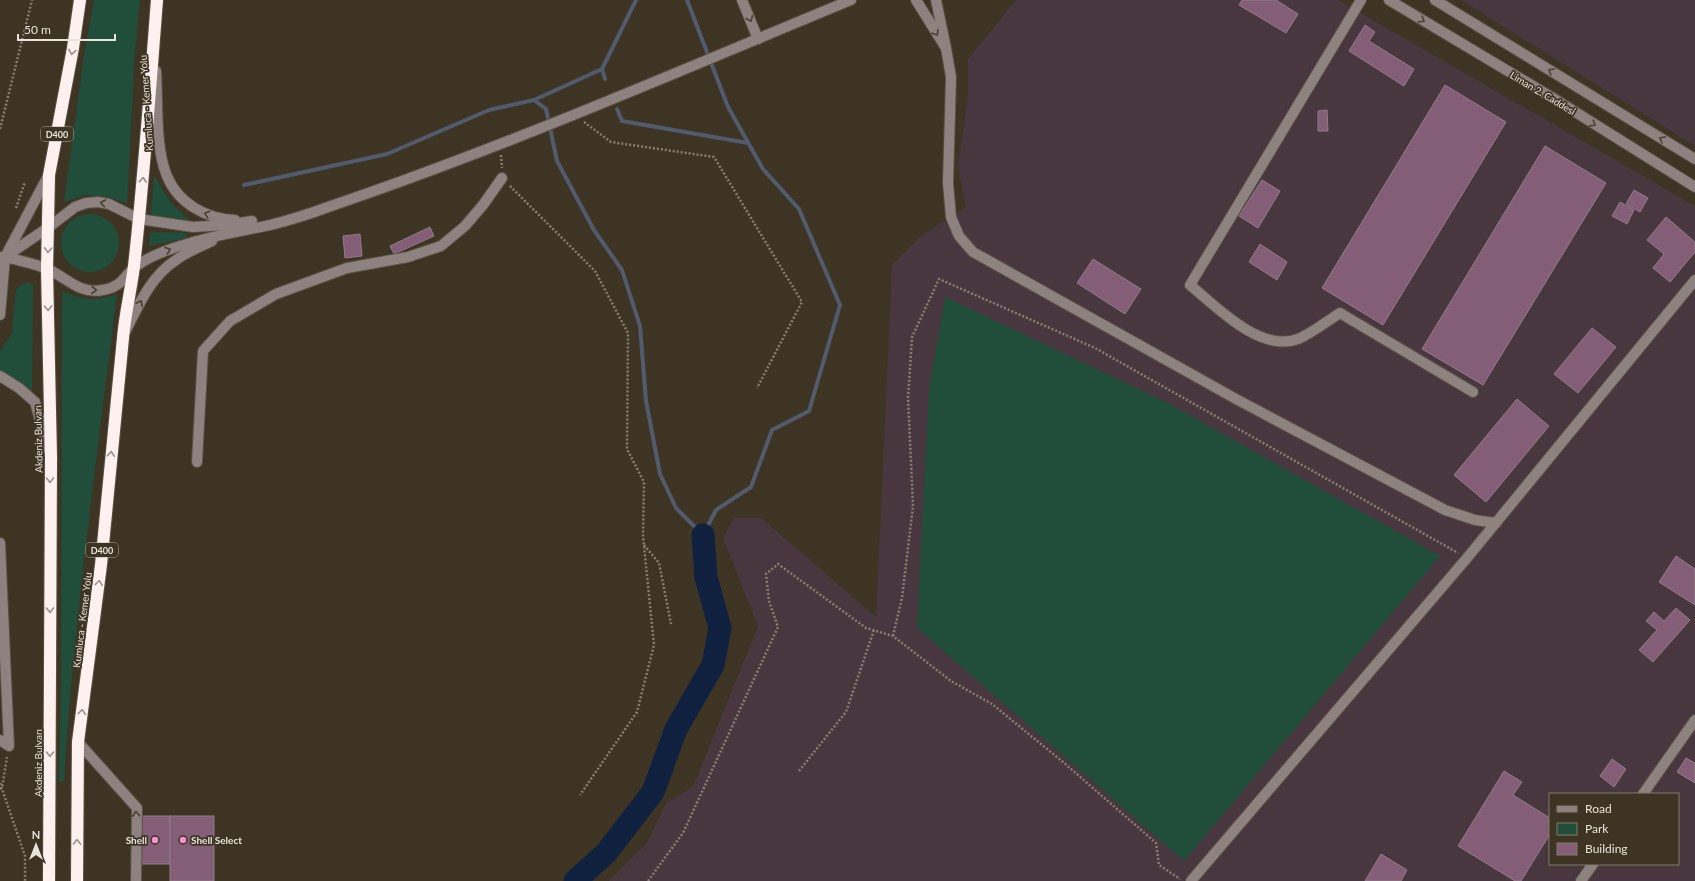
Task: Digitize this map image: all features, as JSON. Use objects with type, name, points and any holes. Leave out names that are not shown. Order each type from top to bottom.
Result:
[{"type":"highway","name":"Akdeniz Bulvarı","points":[[49,881],[50,458],[47,269],[49,175],[72,56],[80,0]]},
{"type":"highway","name":"Kumluca - Kemer Yolu","points":[[77,881],[78,742],[101,565],[126,304],[134,268],[157,0]]},
{"type":"street","points":[[742,0],[758,38]]},
{"type":"street","points":[[330,207],[501,144],[683,70],[758,38],[827,5],[851,0]]},
{"type":"street","points":[[916,0],[946,48]]},
{"type":"street","points":[[936,0],[951,77],[948,184],[951,217],[959,236],[974,252],[1236,399],[1445,510],[1475,520],[1496,523]]},
{"type":"street","points":[[1361,0],[1190,285],[1249,333],[1274,342],[1298,339],[1340,313],[1473,392]]},
{"type":"street","name":"Liman 2. Caddesi","points":[[1389,0],[1553,98],[1695,187]]},
{"type":"street","points":[[1436,0],[1695,159]]},
{"type":"street","name":"Kumluca - Kemer Yolu","points":[[154,38],[160,145],[166,175],[175,192],[189,205],[205,214],[229,220],[259,220]]},
{"type":"street","name":"D400","points":[[3,257],[49,175]]},
{"type":"street","points":[[197,462],[203,351],[230,321],[276,294],[347,268],[408,257],[441,246],[465,226],[483,205],[502,178]]},
{"type":"street","name":"Kumluca - Kemer Yolu","points":[[3,257],[49,227],[70,210],[86,203],[98,202],[109,204],[138,219],[193,227],[226,225],[330,207]]},
{"type":"street","name":"Kumluca - Kemer Yolu","points":[[3,257],[47,269],[80,289],[92,291],[104,290],[124,280],[134,268],[156,255],[188,243],[230,232],[272,225],[330,207]]},
{"type":"street","name":"Kumluca - Kemer Yolu","points":[[122,338],[142,298],[156,276],[176,259],[230,232]]},
{"type":"street","points":[[0,315],[3,257]]},
{"type":"street","points":[[1191,881],[1467,558],[1695,280]]},
{"type":"street","name":"D400","points":[[0,376],[19,388],[35,402],[50,458]]},
{"type":"street","points":[[0,543],[10,746]]},
{"type":"street","points":[[1644,793],[1695,720]]},
{"type":"street","points":[[0,740],[10,746]]},
{"type":"street","points":[[78,742],[137,808],[136,881]]},
{"type":"street","points":[[1581,881],[1592,865]]},
{"type":"path","points":[[0,129],[32,0]]},
{"type":"path","points":[[571,116],[611,142],[714,158],[802,302],[757,388]]},
{"type":"path","points":[[501,144],[502,178],[596,271],[628,333],[627,449],[644,482],[644,545],[654,645],[637,712],[580,795]]},
{"type":"path","points":[[16,208],[26,182]]},
{"type":"path","points":[[893,636],[902,598],[913,506],[908,398],[912,337],[939,279],[1095,348],[1467,558]]},
{"type":"path","points":[[644,545],[659,563],[671,624]]},
{"type":"path","points":[[648,881],[683,833],[778,627],[769,601],[766,574],[778,564],[866,628],[893,636],[951,681],[992,704],[1063,762],[1156,843],[1159,865],[1184,881]]},
{"type":"path","points":[[799,771],[846,712],[874,630]]},
{"type":"path","points":[[1,788],[10,746]]},
{"type":"path","points":[[0,783],[25,856],[25,881]]},
{"type":"shaded area","points":[[1016,0],[1338,0],[1695,206],[1695,881],[609,881],[647,843],[666,803],[693,787],[758,626],[723,538],[734,518],[761,518],[876,617],[892,265],[921,236],[966,207],[958,166],[968,96],[968,59]]},
{"type":"shaded area","points":[[1461,0],[1695,0],[1695,146]]},
{"type":"green space","points":[[94,0],[140,0],[135,53],[127,203],[107,197],[85,195],[64,202],[85,49]]},
{"type":"green space","points":[[154,175],[170,202],[189,220],[151,216]]},
{"type":"green space","points":[[90,214],[101,216],[111,222],[117,232],[119,243],[117,254],[111,264],[101,270],[90,272],[79,270],[69,264],[63,254],[61,243],[63,232],[69,222],[79,216]]},
{"type":"green space","points":[[151,232],[187,233],[186,238],[149,246]]},
{"type":"green space","points":[[26,282],[33,285],[32,395],[0,371],[0,351],[12,333],[16,289]]},
{"type":"green space","points":[[62,291],[89,299],[102,298],[117,294],[80,598],[68,720],[64,781],[59,782],[61,695]]},
{"type":"green space","points":[[945,297],[1170,404],[1440,556],[1184,861],[917,628],[929,389]]},
{"type":"building","points":[[1242,0],[1276,0],[1298,14],[1286,33],[1239,5]]},
{"type":"building","points":[[1365,25],[1375,32],[1369,41],[1414,69],[1404,86],[1349,51]]},
{"type":"building","points":[[1445,85],[1506,122],[1383,325],[1322,288]]},
{"type":"building","points":[[1327,110],[1328,131],[1318,131],[1318,111]]},
{"type":"building","points":[[1545,146],[1606,183],[1483,385],[1422,349]]},
{"type":"building","points":[[1262,180],[1280,191],[1258,228],[1239,216]]},
{"type":"building","points":[[1634,190],[1648,198],[1640,212],[1626,204]]},
{"type":"building","points":[[1620,202],[1634,210],[1627,224],[1612,216]]},
{"type":"building","points":[[1666,217],[1695,242],[1695,252],[1670,282],[1653,268],[1664,254],[1647,240]]},
{"type":"building","points":[[430,227],[434,236],[394,254],[390,246]]},
{"type":"building","points":[[360,234],[362,256],[345,258],[343,236]]},
{"type":"building","points":[[1260,244],[1287,262],[1277,280],[1249,262]]},
{"type":"building","points":[[1093,259],[1141,289],[1125,314],[1077,283]]},
{"type":"building","points":[[1592,328],[1616,347],[1578,393],[1554,374]]},
{"type":"building","points":[[1517,399],[1549,426],[1486,502],[1454,475]]},
{"type":"building","points":[[1676,556],[1695,569],[1695,605],[1659,582]]},
{"type":"building","points":[[1676,608],[1690,620],[1653,662],[1639,650],[1657,630],[1646,621],[1654,612],[1664,621]]},
{"type":"building","points":[[1686,758],[1695,763],[1695,783],[1677,772]]},
{"type":"building","points":[[1612,759],[1626,769],[1614,787],[1600,776]]},
{"type":"building","points":[[1504,771],[1522,782],[1513,795],[1549,817],[1549,836],[1521,881],[1515,881],[1458,846]]},
{"type":"building","points":[[140,816],[170,816],[170,864],[140,864]]},
{"type":"building","points":[[170,816],[214,816],[214,881],[170,881]]},
{"type":"building","points":[[1381,854],[1407,870],[1401,881],[1365,881]]},
{"type":"waterway","points":[[605,79],[602,69],[636,0]]},
{"type":"waterway","points":[[244,185],[387,154],[489,110],[534,100],[546,109],[557,161],[594,230],[622,270],[640,326],[646,401],[660,474],[676,508],[703,535],[716,510],[751,487],[772,430],[809,411],[840,305],[799,209],[763,169],[728,107],[687,0]]},
{"type":"waterway","points":[[534,100],[602,69]]},
{"type":"waterway","points":[[617,109],[622,121],[748,143]]},
{"type":"waterway","points":[[575,881],[606,853],[653,792],[676,729],[713,665],[720,628],[706,577],[703,535]]},
{"type":"place","name":"Shell","points":[[155,840]]},
{"type":"place","name":"Shell Select","points":[[183,840]]}]
